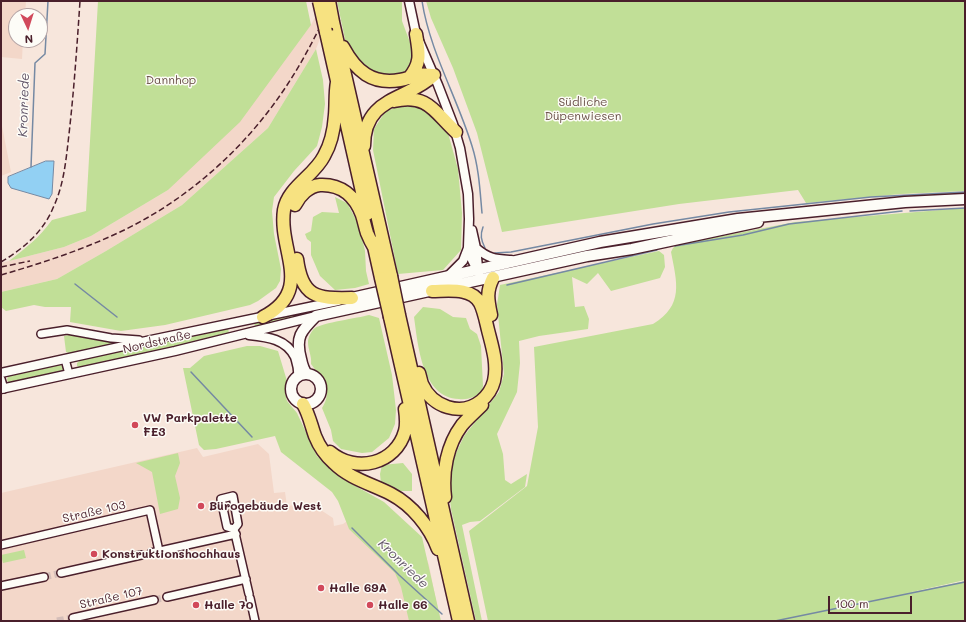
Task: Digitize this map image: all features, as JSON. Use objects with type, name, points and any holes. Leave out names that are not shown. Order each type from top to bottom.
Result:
[{"type":"highway","points":[[319,1],[331,34],[365,163],[386,277],[448,533],[462,619]]},
{"type":"highway","points":[[329,1],[333,22],[331,34],[337,82],[375,249]]},
{"type":"highway","points":[[331,34],[357,68],[366,75],[377,80],[390,82],[419,75],[434,75]]},
{"type":"highway","points":[[409,78],[419,62],[416,34]]},
{"type":"highway","points":[[365,163],[365,132],[369,120],[376,109],[385,102],[425,83],[434,75]]},
{"type":"highway","points":[[263,317],[273,312],[280,306],[285,300],[288,292],[291,272],[286,239],[284,209],[292,193],[314,171],[330,144],[334,126],[337,82]]},
{"type":"highway","points":[[385,102],[403,99],[415,99],[424,102],[439,113],[456,132]]},
{"type":"highway","points":[[352,298],[324,298],[314,294],[303,283],[298,269],[292,229],[293,209],[297,200],[302,194],[316,186],[327,185],[335,186],[344,190],[351,196],[362,214],[367,233],[386,277]]},
{"type":"highway","points":[[448,533],[450,524],[445,491],[445,469],[448,455],[456,434],[492,394],[497,384],[500,370],[488,301],[488,290],[493,278]]},
{"type":"highway","points":[[395,316],[406,325],[422,384],[428,394],[436,402],[453,409],[462,409],[477,404],[489,393],[494,383],[496,371],[481,304],[471,294],[463,291],[432,291]]},
{"type":"highway","points":[[395,316],[403,376],[462,619]]},
{"type":"highway","points":[[308,404],[322,441],[329,451],[337,458],[346,462],[367,465],[380,461],[391,454],[399,445],[406,430],[406,418],[401,389],[403,376]]},
{"type":"highway","points":[[308,404],[307,410],[315,436],[320,446],[335,464],[347,474],[398,498],[413,510],[421,520],[434,540],[446,586],[462,619]]},
{"type":"main road","points":[[303,375],[304,369],[298,343],[300,334],[304,328],[316,316],[432,291],[479,276],[520,260],[600,242],[738,219],[905,202],[965,199]]},
{"type":"main road","points":[[352,298],[447,277],[479,276],[493,278],[587,256],[638,248],[801,213]]},
{"type":"main road","points":[[303,375],[316,378],[321,387],[319,397],[308,404],[294,399],[291,393],[292,382],[303,375]]},
{"type":"street","points":[[409,1],[416,34],[456,132],[466,180],[472,247],[479,276]]},
{"type":"street","points":[[472,247],[489,257],[496,259],[520,260]]},
{"type":"street","points":[[447,277],[463,261],[472,247]]},
{"type":"street","name":"Nordstraße","points":[[1,373],[352,298]]},
{"type":"street","name":"Nordstraße","points":[[1,379],[2,389],[242,335],[316,316]]},
{"type":"street","name":"Nordstraße","points":[[41,334],[67,330],[124,340],[151,340]]},
{"type":"street","points":[[242,335],[267,337],[284,343],[294,356],[299,370],[303,375]]},
{"type":"street","points":[[65,359],[69,374]]},
{"type":"street","name":"Straße 103","points":[[1,544],[150,510],[159,551]]},
{"type":"street","points":[[151,553],[235,532],[255,621]]},
{"type":"street","points":[[61,573],[141,555]]},
{"type":"street","points":[[1,586],[44,577]]},
{"type":"street","points":[[167,597],[246,579]]},
{"type":"street","name":"Straße 107","points":[[73,618],[154,600]]},
{"type":"shaded area","points":[[1,1],[26,1],[26,8],[8,8],[8,48],[23,48],[22,59],[1,57]]},
{"type":"shaded area","points":[[323,1],[335,1],[316,49],[268,128],[182,205],[57,279],[1,292],[1,263],[64,247],[91,236],[168,190],[311,25]]},
{"type":"shaded area","points":[[1,121],[11,172],[1,176]]},
{"type":"shaded area","points":[[258,444],[269,454],[274,493],[285,492],[287,506],[310,503],[333,518],[334,526],[343,524],[375,501],[423,548],[429,565],[440,621],[1,621],[1,493],[197,448],[203,457]]},
{"type":"green space","name":"Dannhop","points":[[98,1],[306,1],[311,25],[240,122],[168,190],[91,236],[64,247],[9,261],[27,247],[52,220],[86,211]]},
{"type":"green space","points":[[337,1],[402,1],[402,21],[414,53],[413,66],[407,72],[389,78],[367,71],[346,44]]},
{"type":"green space","name":"Südliche Düpenwiesen","points":[[426,1],[965,1],[965,191],[901,194],[806,203],[798,190],[679,204],[502,232],[477,133],[453,68],[431,18]]},
{"type":"green space","points":[[316,49],[323,80],[325,104],[322,127],[317,146],[294,171],[274,197],[272,211],[274,234],[281,269],[280,281],[276,288],[250,305],[165,325],[121,331],[70,322],[71,307],[45,307],[34,305],[6,311],[1,307],[1,292],[57,279],[182,205],[268,128]]},
{"type":"green space","points":[[403,104],[422,106],[437,117],[448,133],[458,169],[462,213],[461,250],[443,270],[398,274],[373,150],[374,129],[385,112]]},
{"type":"green space","points":[[335,197],[347,203],[359,225],[365,251],[366,271],[369,284],[355,288],[335,290],[320,276],[311,255],[311,242],[307,239],[305,234],[311,231],[313,217],[322,212],[339,213]]},
{"type":"green space","points":[[965,208],[965,580],[903,594],[965,581],[965,621],[488,621],[469,531],[527,486],[538,427],[534,347],[653,324],[663,317],[670,309],[676,292],[675,274],[671,252],[676,245],[795,222]]},
{"type":"green space","points":[[659,251],[664,255],[665,267],[660,278],[611,291],[598,273],[587,284],[572,277],[575,307],[584,306],[589,319],[588,329],[539,336],[519,341],[520,363],[517,392],[497,434],[503,454],[505,480],[511,484],[527,474],[525,487],[480,521],[462,525],[482,621],[476,621],[451,509],[448,481],[450,466],[464,436],[499,392],[504,374],[497,305],[500,285]]},
{"type":"green space","points":[[377,296],[377,298],[255,326],[254,323]]},
{"type":"green space","points":[[423,307],[440,309],[453,317],[466,318],[470,329],[477,334],[481,346],[482,392],[471,398],[459,399],[447,396],[437,390],[430,380],[420,355],[414,317]]},
{"type":"green space","points":[[369,315],[379,318],[392,375],[396,410],[395,424],[389,438],[372,452],[362,453],[341,449],[333,441],[331,430],[322,408],[327,396],[325,384],[311,364],[308,342],[312,331],[319,326]]},
{"type":"green space","points":[[228,328],[229,333],[88,367],[77,366],[77,363],[82,359]]},
{"type":"green space","points":[[73,334],[115,342],[116,344],[114,346],[69,353],[66,352],[64,336]]},
{"type":"green space","points":[[247,346],[260,346],[278,351],[287,381],[285,392],[287,401],[297,413],[317,456],[343,479],[384,502],[422,537],[441,621],[409,621],[401,587],[395,573],[349,529],[338,501],[332,492],[281,452],[275,436],[216,449],[204,450],[199,445],[183,368],[190,368],[204,356]]},
{"type":"green space","points":[[60,365],[64,366],[64,372],[13,383],[9,383],[7,380],[8,376],[11,375]]},
{"type":"green space","points":[[178,453],[180,463],[175,476],[180,498],[178,509],[160,514],[152,472],[136,463]]},
{"type":"green space","points":[[403,463],[412,474],[412,491],[397,491],[381,483],[380,474],[382,465]]},
{"type":"green space","points":[[24,550],[26,558],[3,563],[1,555]]},
{"type":"water","points":[[46,161],[54,161],[52,194],[49,199],[11,188],[8,183],[8,177]]},
{"type":"waterway","name":"Kronriede","points":[[31,167],[35,63],[45,54],[48,1]]},
{"type":"waterway","points":[[422,1],[437,56],[466,128],[474,154],[479,180],[482,213]]},
{"type":"waterway","points":[[495,253],[511,252],[653,224],[729,212],[871,197],[965,192]]},
{"type":"waterway","points":[[910,211],[965,208]]},
{"type":"waterway","points":[[675,246],[743,235],[789,224],[902,211]]},
{"type":"waterway","points":[[483,227],[481,238],[485,248]]},
{"type":"waterway","points":[[507,285],[657,250]]},
{"type":"waterway","name":"Kronriede","points":[[75,284],[117,317]]},
{"type":"waterway","name":"Kronriede","points":[[191,372],[252,437]]},
{"type":"waterway","name":"Kronriede","points":[[352,528],[399,575],[442,614]]},
{"type":"waterway","name":"Kronriede","points":[[775,621],[965,582]]},
{"type":"tunnel","points":[[44,577],[61,573]]},
{"type":"tunnel","points":[[154,600],[167,597]]},
{"type":"tunnel","points":[[57,621],[73,618]]},
{"type":"railway","points":[[1,262],[24,246],[44,225],[49,217],[60,190],[66,163],[71,117],[80,1]]},
{"type":"railway","points":[[1,275],[62,256],[120,232],[167,206],[210,174],[248,136],[289,83],[333,1]]},
{"type":"railway","points":[[1,267],[30,261]]},
{"type":"place","name":"VW Parkpalette FE3","points":[[135,425]]},
{"type":"place","name":"Bürogebäude West","points":[[201,506]]},
{"type":"place","name":"Konstruktionshochhaus","points":[[94,554]]},
{"type":"place","name":"Halle 69A","points":[[321,588]]},
{"type":"place","name":"Halle 70","points":[[196,605]]},
{"type":"place","name":"Halle 66","points":[[370,605]]}]
